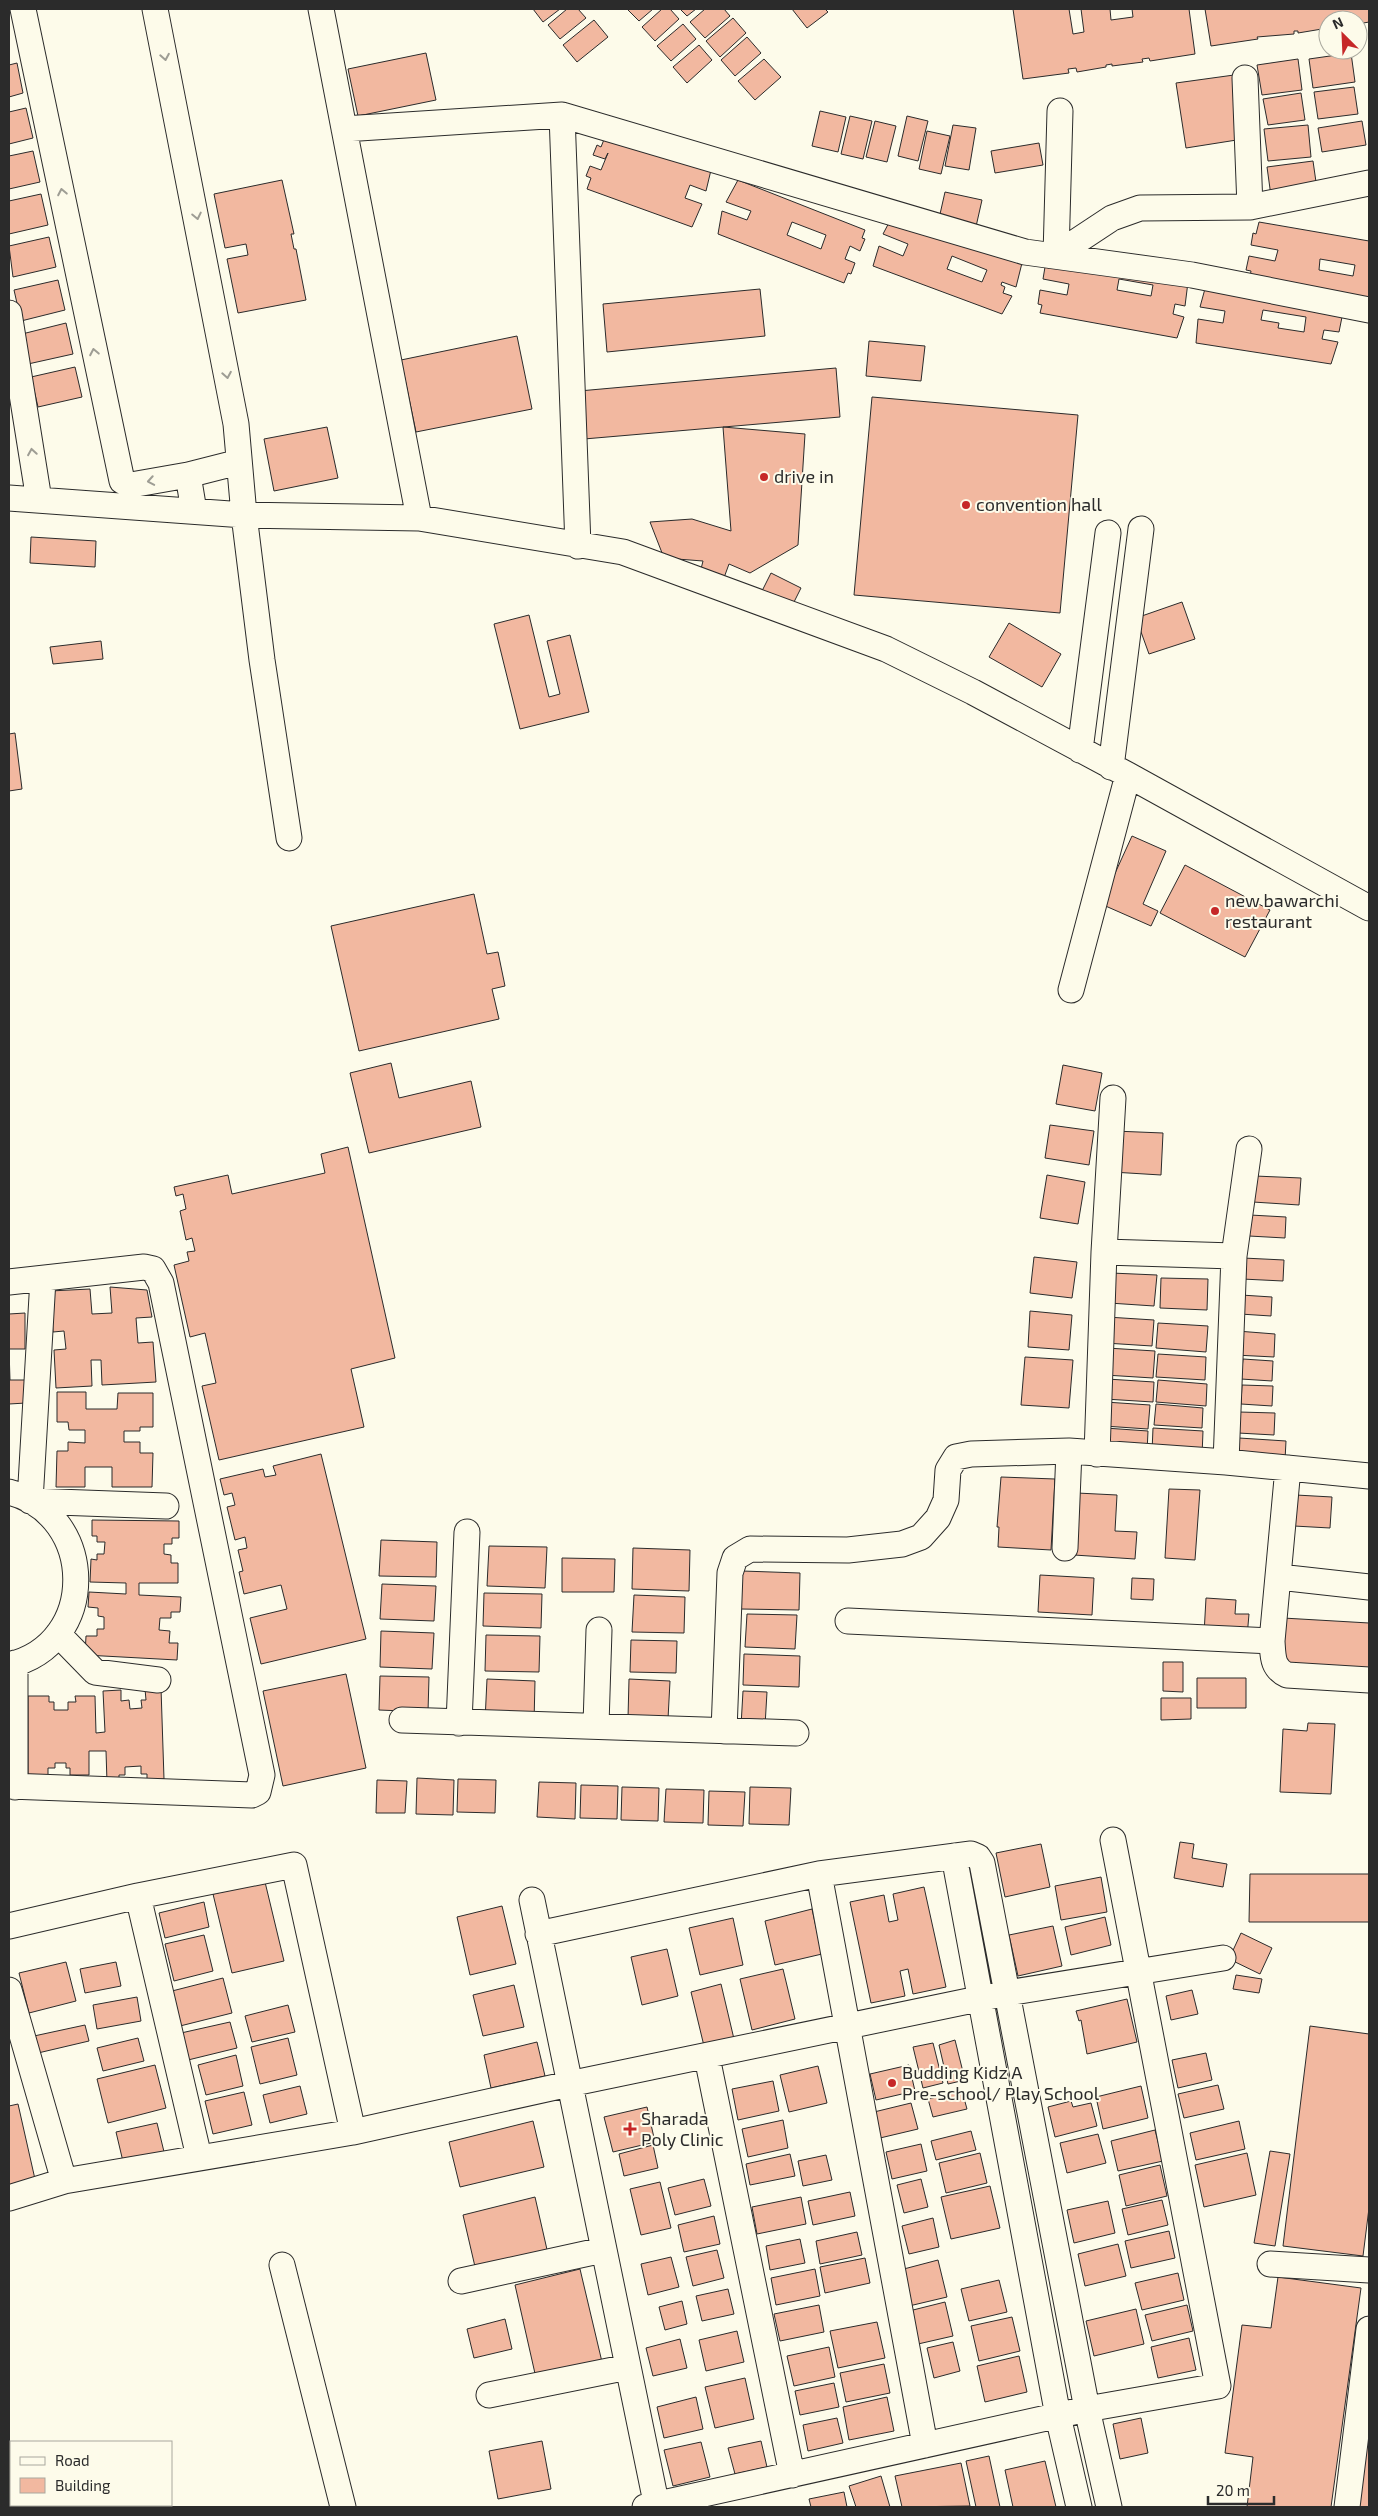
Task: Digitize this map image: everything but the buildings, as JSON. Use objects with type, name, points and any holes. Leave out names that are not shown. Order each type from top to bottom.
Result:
[{"type":"street","points":[[155,9],[236,424],[244,515],[262,660],[289,838]]},
{"type":"street","points":[[321,9],[419,518]]},
{"type":"street","points":[[15,21],[122,481],[131,485],[188,475],[239,462]]},
{"type":"street","points":[[1245,78],[1250,207]]},
{"type":"street","points":[[1056,255],[1060,111]]},
{"type":"street","points":[[344,129],[562,115],[1025,252],[1192,275],[1369,310]]},
{"type":"street","points":[[562,115],[578,546]]},
{"type":"street","points":[[1056,255],[1112,218],[1140,208],[1250,207],[1369,182]]},
{"type":"street","points":[[9,313],[40,500]]},
{"type":"street","points":[[188,475],[194,511]]},
{"type":"street","points":[[9,498],[244,515],[419,518],[623,552],[886,648],[973,692],[1120,771],[1369,908]]},
{"type":"street","points":[[1071,990],[1120,771],[1141,528]]},
{"type":"street","points":[[1080,750],[1108,533]]},
{"type":"street","points":[[1097,1454],[1104,1252],[1113,1098]]},
{"type":"street","points":[[1226,1462],[1234,1256],[1249,1149]]},
{"type":"street","points":[[1104,1252],[1234,1256]]},
{"type":"street","points":[[9,1282],[144,1267],[153,1269],[161,1283],[262,1775],[258,1792],[252,1795],[12,1786],[12,1664],[41,1650],[58,1634],[70,1613],[76,1590],[76,1566],[70,1543],[57,1523],[19,1496]]},
{"type":"street","points":[[19,1496],[43,1279]]},
{"type":"street","points":[[1065,1548],[1069,1452]]},
{"type":"street","points":[[724,1731],[730,1573],[735,1558],[750,1549],[848,1550],[902,1544],[921,1537],[938,1518],[946,1500],[948,1470],[956,1457],[971,1454],[1069,1452],[1226,1462],[1369,1476]]},
{"type":"street","points":[[1288,1468],[1272,1641],[1275,1666],[1278,1671],[1287,1675],[1369,1680]]},
{"type":"street","points":[[19,1496],[166,1506]]},
{"type":"street","points":[[459,1724],[467,1532]]},
{"type":"street","points":[[1279,1577],[1369,1587]]},
{"type":"street","points":[[848,1621],[1272,1641]]},
{"type":"street","points":[[596,1726],[598,1630]]},
{"type":"street","points":[[58,1634],[95,1672],[158,1680]]},
{"type":"street","points":[[402,1720],[459,1724],[596,1726],[796,1733]]},
{"type":"street","points":[[532,1900],[628,2367],[653,2506],[1087,2409],[1218,2386],[1113,1840]]},
{"type":"street","points":[[538,1934],[819,1874],[971,1854],[978,1857],[982,1863],[1087,2409],[1109,2507]]},
{"type":"street","points":[[954,1856],[1058,2416],[1079,2507]]},
{"type":"street","points":[[9,1926],[138,1896],[294,1865],[353,2132]]},
{"type":"street","points":[[819,1874],[925,2445]]},
{"type":"street","points":[[138,1896],[199,2157]]},
{"type":"street","points":[[9,2198],[64,2182],[199,2157],[353,2132],[569,2084],[707,2057],[1007,1993],[1223,1958]]},
{"type":"street","points":[[9,1990],[64,2182]]},
{"type":"street","points":[[707,2057],[792,2474]]},
{"type":"street","points":[[1020,2207],[1047,2202]]},
{"type":"street","points":[[461,2281],[603,2250]]},
{"type":"street","points":[[282,2264],[343,2507]]},
{"type":"street","points":[[1270,2264],[1369,2270]]},
{"type":"street","points":[[1347,2507],[1369,2329]]},
{"type":"street","points":[[489,2395],[628,2367]]},
{"type":"place","name":"drive in","points":[[764,477]]},
{"type":"place","name":"convention hall","points":[[966,505]]},
{"type":"place","name":"new bawarchi restaurant","points":[[1215,911]]},
{"type":"place","name":"Budding Kidz A Pre-school/ Play School","points":[[892,2083]]},
{"type":"place","name":"Sharada Poly Clinic","points":[[630,2129]]}]
